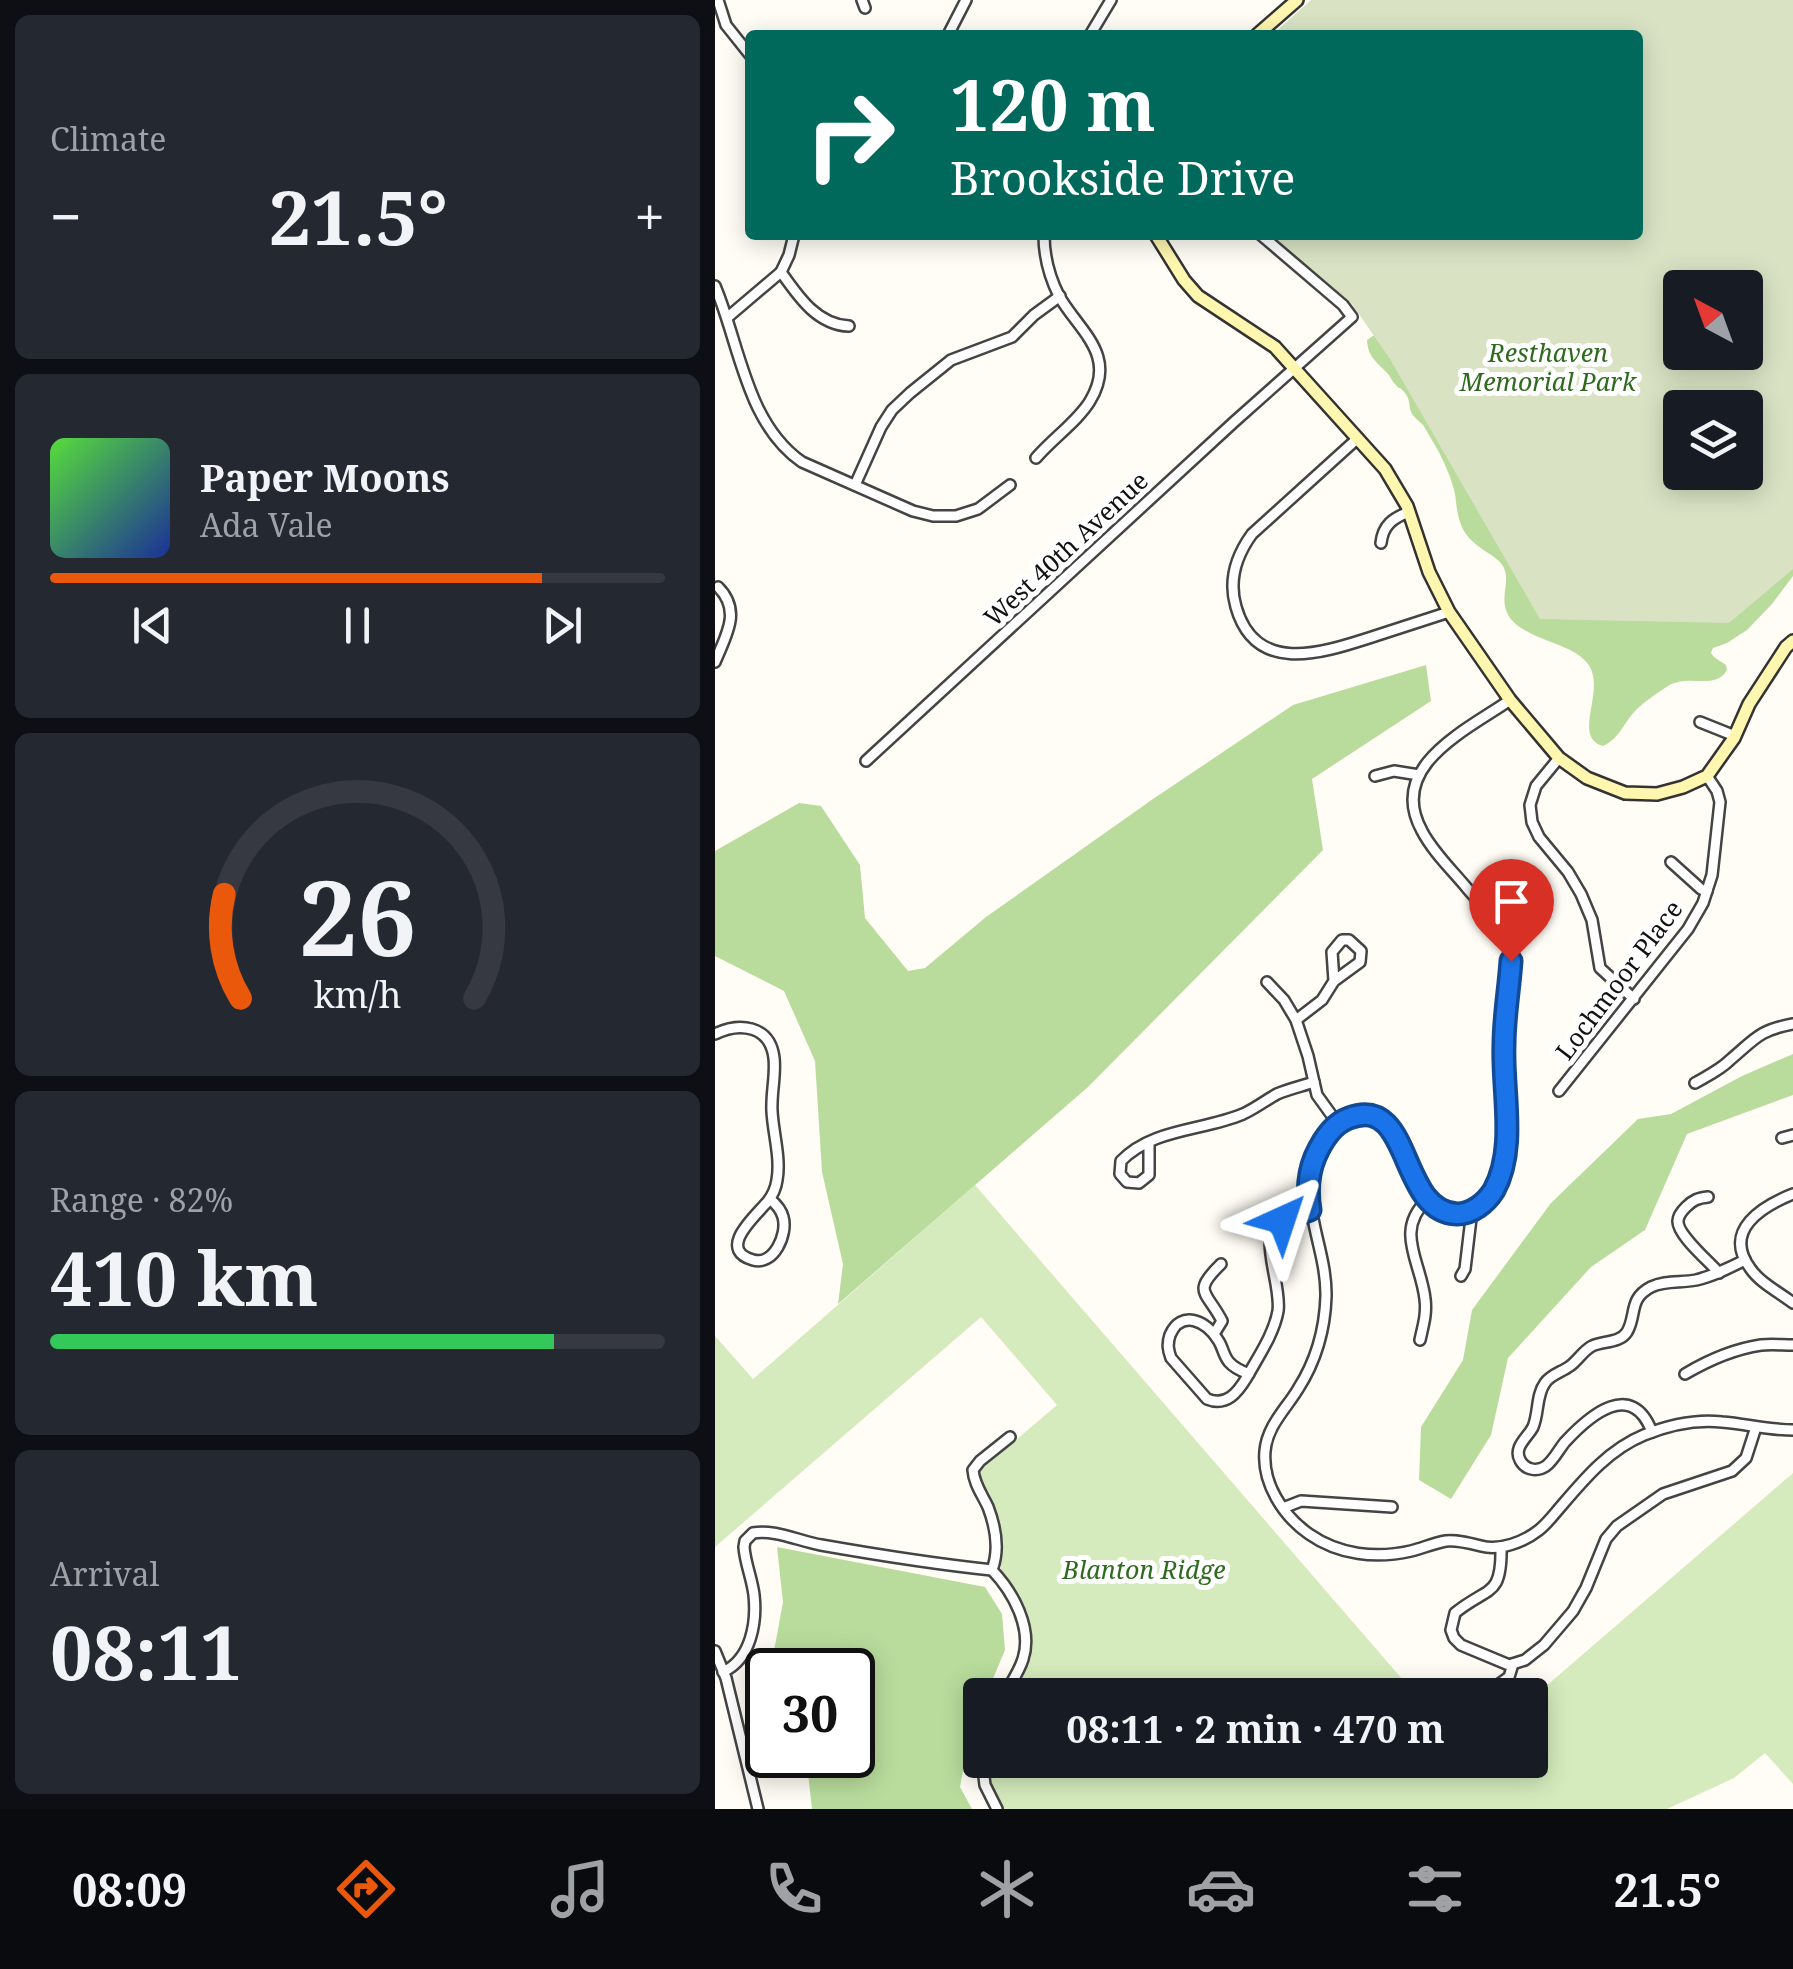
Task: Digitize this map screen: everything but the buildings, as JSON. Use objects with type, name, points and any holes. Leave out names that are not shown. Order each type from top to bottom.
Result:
[{"type":"street","points":[[718,0],[726,25],[745,49]]},
{"type":"street","points":[[950,30],[967,0]]},
{"type":"street","points":[[1093,30],[1111,0]]},
{"type":"street","points":[[1263,30],[1297,0]]},
{"type":"street","points":[[728,318],[781,272],[792,240]]},
{"type":"street","points":[[1036,458],[1085,409],[1098,384],[1099,358],[1060,296],[1049,272],[1045,240]]},
{"type":"street","points":[[1159,240],[1198,296],[1262,336],[1395,482],[1424,561],[1449,612],[1510,700],[1559,758],[1587,778],[1625,793],[1657,794],[1707,776],[1735,736],[1749,704],[1793,641]]},
{"type":"street","name":"West 40th Avenue","points":[[866,761],[1351,317],[1267,240]]},
{"type":"street","points":[[781,272],[813,312],[829,322],[849,326]]},
{"type":"street","points":[[715,286],[757,406],[788,452],[802,462],[933,516],[956,516],[978,508],[1010,485]]},
{"type":"street","points":[[855,485],[892,410],[957,357],[1012,337],[1060,296]]},
{"type":"street","points":[[951,346],[957,357]]},
{"type":"street","points":[[1358,438],[1245,544],[1233,569],[1231,590],[1244,626],[1268,648],[1281,654],[1305,656],[1449,612]]},
{"type":"street","points":[[1381,542],[1389,523],[1409,512]]},
{"type":"street","points":[[715,662],[731,612],[729,600],[718,587]]},
{"type":"street","points":[[1510,700],[1433,754],[1414,790],[1414,808],[1423,834],[1493,919],[1510,952],[1511,975],[1504,1020],[1506,1153],[1495,1188],[1484,1203],[1465,1214],[1445,1214],[1431,1206],[1399,1142],[1382,1120],[1357,1115],[1339,1124],[1323,1139],[1312,1163],[1308,1189],[1325,1270],[1326,1306],[1312,1363],[1271,1428],[1266,1444],[1272,1492],[1309,1535],[1357,1554],[1408,1552],[1451,1541],[1501,1547],[1536,1533],[1605,1460],[1652,1432],[1707,1421],[1793,1430]]},
{"type":"street","points":[[1700,722],[1735,736]]},
{"type":"street","points":[[1559,758],[1536,786],[1532,822],[1581,894],[1592,920],[1600,968],[1634,999]]},
{"type":"street","points":[[1375,776],[1394,771],[1419,775]]},
{"type":"street","name":"Lochmoor Place","points":[[1559,1091],[1688,930],[1707,891],[1715,857],[1720,802],[1707,776]]},
{"type":"street","points":[[1671,862],[1707,891]]},
{"type":"street","points":[[1295,1020],[1361,962],[1361,951],[1349,940],[1342,940],[1332,952],[1334,982]]},
{"type":"street","points":[[1267,982],[1284,1000],[1295,1020],[1317,1095],[1339,1124]]},
{"type":"street","points":[[1695,1083],[1729,1062],[1760,1034],[1793,1024]]},
{"type":"street","points":[[715,1034],[734,1026],[747,1027],[763,1036],[772,1048],[777,1181],[770,1199],[739,1234],[740,1251],[752,1260],[767,1258],[784,1234],[782,1213],[770,1199]]},
{"type":"street","points":[[1149,1142],[1149,1175],[1139,1183],[1127,1182],[1120,1174],[1121,1161],[1149,1142],[1242,1114],[1276,1094],[1315,1082]]},
{"type":"street","points":[[1793,1194],[1755,1214],[1742,1235],[1742,1249],[1751,1270],[1793,1302]]},
{"type":"street","points":[[1708,1197],[1691,1202],[1677,1222],[1719,1273]]},
{"type":"street","points":[[1420,1340],[1425,1302],[1409,1231],[1415,1213],[1427,1200]]},
{"type":"street","points":[[1249,1374],[1228,1361],[1214,1334],[1195,1319],[1176,1326],[1169,1338],[1171,1358],[1204,1396],[1213,1402],[1233,1396],[1249,1374],[1278,1307],[1270,1232],[1282,1220],[1310,1210]]},
{"type":"street","points":[[1461,1276],[1473,1210]]},
{"type":"street","points":[[1652,1432],[1643,1412],[1615,1405],[1597,1413],[1580,1428],[1545,1467],[1527,1468],[1518,1455],[1535,1423],[1544,1384],[1588,1349],[1622,1337],[1640,1295],[1658,1284],[1697,1280],[1745,1260]]},
{"type":"street","points":[[1214,1334],[1221,1321],[1203,1286],[1221,1264]]},
{"type":"street","points":[[1685,1374],[1742,1350],[1793,1344]]},
{"type":"street","points":[[1501,1547],[1497,1584],[1455,1613],[1451,1630],[1457,1642],[1468,1649],[1513,1664],[1537,1651],[1565,1622],[1587,1588],[1607,1539],[1617,1526],[1663,1494],[1733,1471],[1745,1458],[1755,1427]]},
{"type":"street","points":[[992,1570],[997,1556],[995,1530],[973,1470],[1010,1436]]},
{"type":"street","points":[[1283,1508],[1301,1501],[1392,1507]]},
{"type":"street","points":[[723,1672],[738,1662],[752,1632],[754,1597],[745,1541],[753,1533],[767,1532],[881,1556],[992,1570],[1012,1596],[1025,1636],[1024,1656],[1013,1678]]},
{"type":"street","points":[[715,1651],[758,1809]]},
{"type":"street","points":[[1508,1678],[1513,1664]]},
{"type":"street","points":[[984,1778],[997,1809]]},
{"type":"green space","name":"Resthaven Memorial Park","points":[[1311,0],[1793,0],[1793,569],[1729,623],[1540,619],[1390,359],[1352,304],[1276,240],[1643,240],[1643,30],[1278,30]]},
{"type":"green space","points":[[1379,332],[1572,543],[1704,490],[1763,490],[1763,466],[1793,454],[1793,576],[1747,630],[1713,648],[1714,657],[1726,665],[1722,676],[1668,686],[1635,711],[1609,743],[1603,746],[1594,741],[1589,723],[1594,687],[1588,664],[1572,651],[1528,632],[1510,618],[1505,604],[1503,566],[1464,531],[1452,482],[1438,451],[1412,414],[1407,396],[1370,354],[1367,340]]},
{"type":"green space","points":[[1426,665],[1431,701],[1312,779],[1323,850],[1088,1087],[838,1304],[843,1264],[822,1172],[815,1061],[784,991],[715,956],[715,851],[799,803],[821,806],[860,865],[865,918],[908,971],[925,968],[986,917],[1293,705]]},
{"type":"green space","points":[[1793,1054],[1793,1095],[1687,1134],[1645,1230],[1591,1267],[1508,1358],[1491,1435],[1451,1499],[1419,1480],[1421,1427],[1463,1360],[1472,1310],[1551,1203],[1638,1119],[1671,1114]]},
{"type":"green space","name":"Blanton Ridge","points":[[975,1185],[1401,1678],[1020,1678],[1031,1658],[1027,1611],[1001,1572],[995,1516],[976,1474],[1057,1405],[981,1317],[715,1547],[715,1336],[753,1379]]},
{"type":"green space","points":[[1793,1473],[1793,1784],[1765,1753],[1734,1778],[1667,1809],[1001,1809],[988,1784],[988,1778],[1548,1778],[1548,1684]]},
{"type":"green space","points":[[777,1547],[985,1587],[1002,1614],[1005,1650],[993,1678],[963,1678],[960,1787],[972,1809],[812,1809],[809,1778],[875,1778],[875,1648],[775,1648],[783,1602]]},
{"type":"route","points":[[1282,1220],[1310,1210],[1309,1176],[1323,1139],[1345,1119],[1357,1115],[1377,1117],[1385,1123],[1399,1142],[1431,1206],[1445,1214],[1465,1214],[1484,1203],[1495,1188],[1506,1153],[1504,1020],[1511,961]]}]
